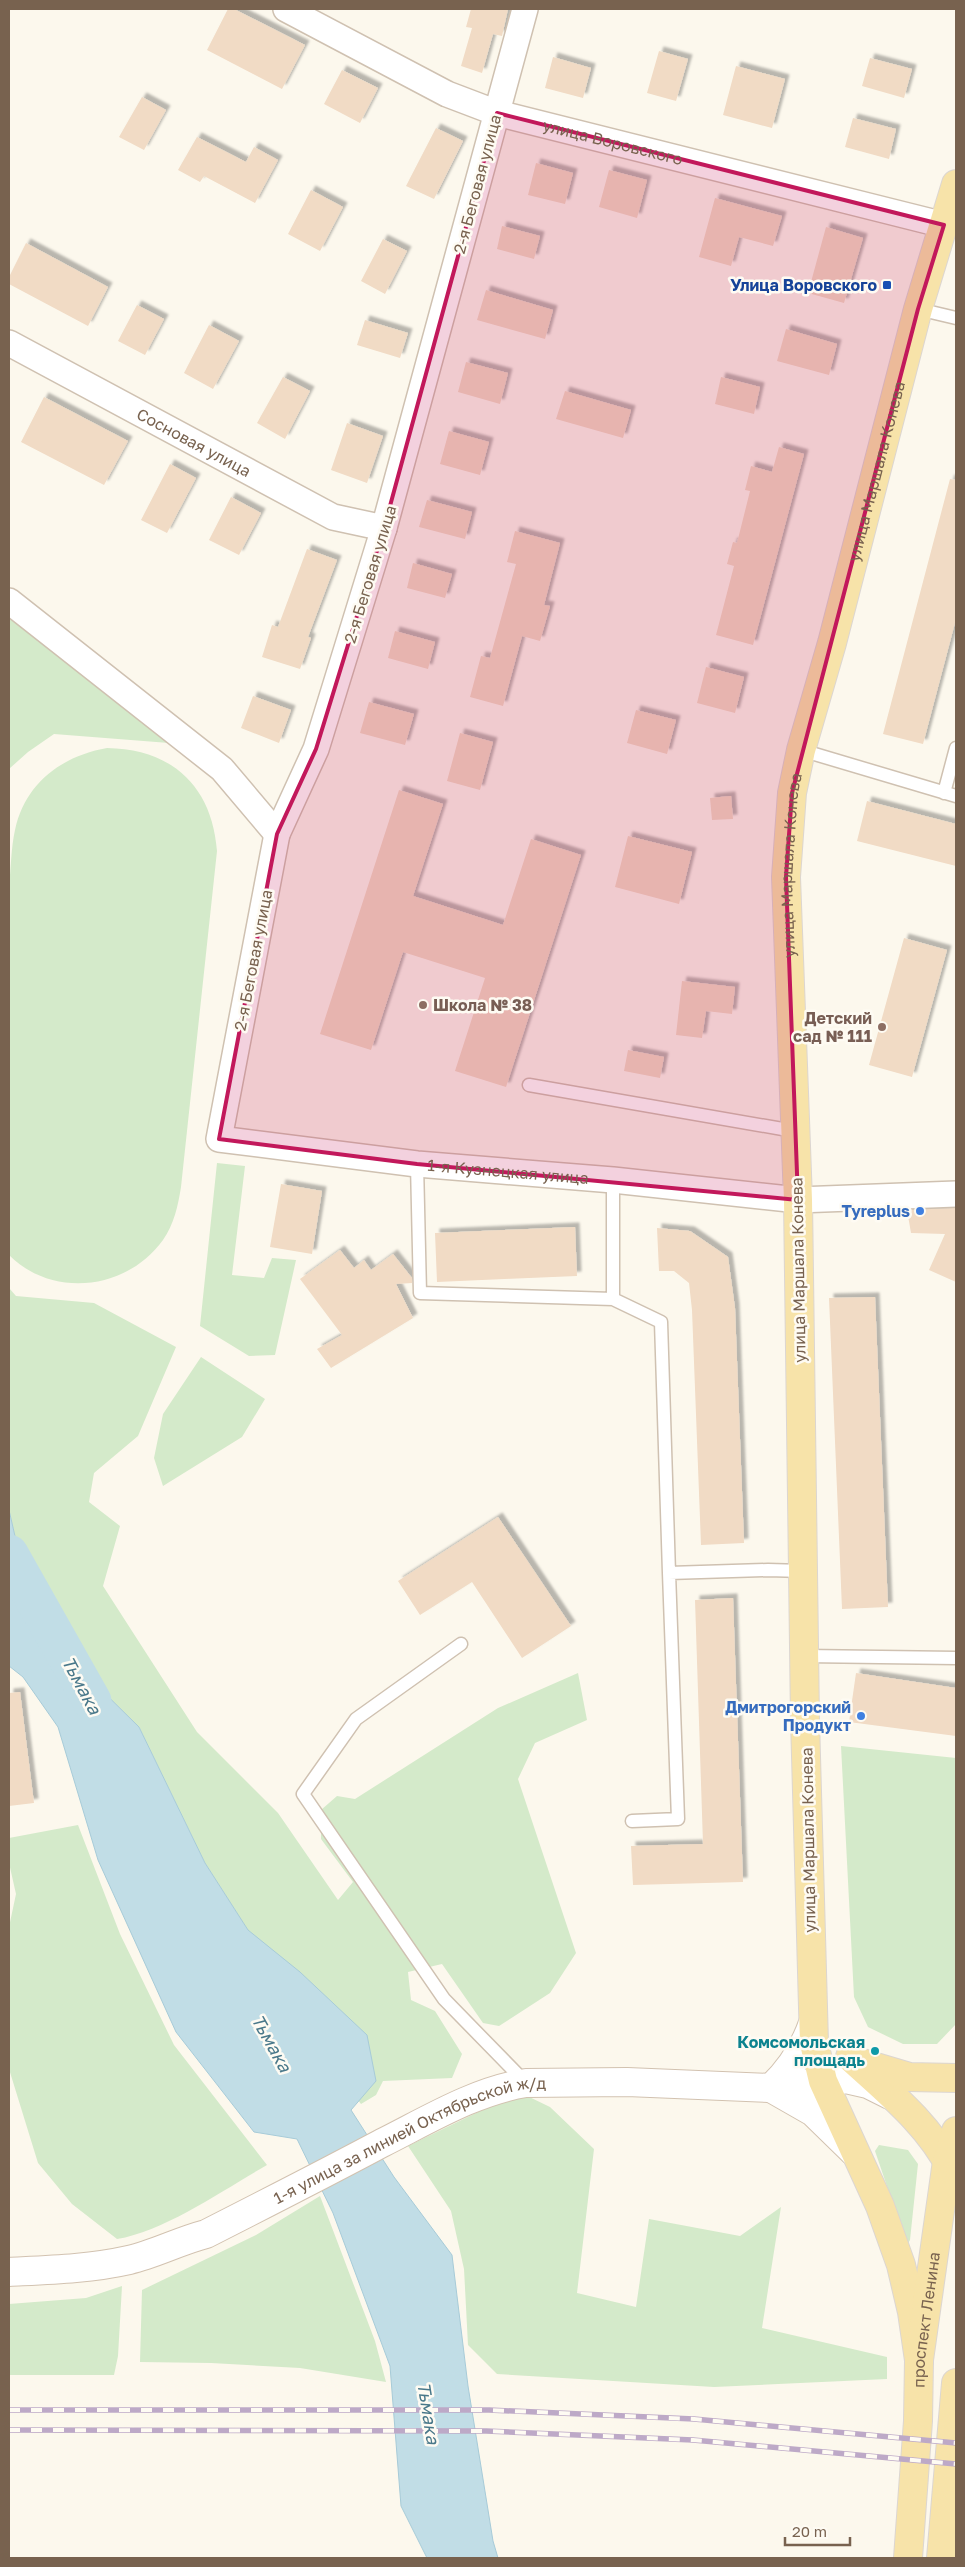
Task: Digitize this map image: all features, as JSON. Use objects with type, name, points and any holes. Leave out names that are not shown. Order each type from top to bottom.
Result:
[{"type":"main road","name":"улица Маршала Конева","points":[[919,2360],[912,2312],[901,2265],[880,2206],[823,2081],[814,2043],[805,1656],[798,1200],[786,877],[792,793],[801,750],[832,643],[918,309],[950,223],[956,184]]},
{"type":"main road","points":[[859,2158],[822,2120],[792,2099],[770,2088],[787,2072],[800,2054],[813,2023],[829,2043],[850,2057],[926,2128],[952,2170]]},
{"type":"main road","points":[[850,2057],[894,2074],[948,2078]]},
{"type":"main road","points":[[898,2101],[948,2078]]},
{"type":"main road","name":"1-я улица за линией Октябрьской ж/д","points":[[9,2272],[105,2265],[147,2255],[180,2240],[206,2234],[424,2122],[483,2094],[526,2083],[627,2082],[770,2088],[823,2081],[857,2081],[879,2088],[898,2101]]},
{"type":"main road","name":"проспект Ленина","points":[[908,2558],[919,2360],[952,2170],[956,2131]]},
{"type":"main road","points":[[941,2558],[949,2520],[956,2383]]},
{"type":"street","name":"улица Воровского","points":[[286,9],[447,94],[497,112],[950,223]]},
{"type":"street","name":"2-я Беговая улица","points":[[219,1139],[277,834],[316,749],[384,528],[526,9]]},
{"type":"street","name":"Сосновая улица","points":[[9,343],[333,517],[384,528]]},
{"type":"street","points":[[9,601],[222,769],[277,834]]},
{"type":"street","name":"1-я Кузнецкая улица","points":[[219,1139],[417,1164],[613,1180],[798,1200],[956,1194]]},
{"type":"lane","points":[[918,309],[956,318]]},
{"type":"lane","points":[[801,750],[950,794],[956,748]]},
{"type":"lane","points":[[529,1086],[794,1131]]},
{"type":"lane","points":[[417,1164],[420,1293],[613,1300],[661,1322],[678,1819],[632,1821]]},
{"type":"lane","points":[[613,1180],[613,1300]]},
{"type":"lane","points":[[669,1573],[768,1570],[804,1571]]},
{"type":"lane","points":[[461,1644],[356,1718],[303,1794],[444,1999],[526,2083]]},
{"type":"lane","points":[[805,1656],[956,1658]]},
{"type":"highlighted area","points":[[497,113],[944,225],[918,309],[792,793],[786,877],[798,1200],[417,1164],[219,1139],[277,834],[316,749],[384,528]]},
{"type":"green space","points":[[9,617],[169,743],[54,734],[28,752],[9,769]]},
{"type":"green space","points":[[107,748],[130,750],[151,755],[169,764],[184,776],[197,790],[207,808],[214,828],[217,851],[181,1187],[173,1221],[163,1240],[148,1257],[130,1270],[110,1278],[89,1283],[68,1283],[47,1278],[27,1269],[9,1255],[9,887],[15,830],[27,798],[48,774],[61,765],[91,752]]},
{"type":"green space","points":[[217,1163],[245,1166],[232,1275],[264,1278],[272,1258],[296,1260],[275,1355],[249,1356],[200,1326]]},
{"type":"green space","points":[[9,1288],[16,1296],[94,1303],[176,1347],[138,1436],[94,1473],[89,1502],[120,1526],[103,1586],[197,1732],[278,1813],[338,1900],[353,1882],[321,1839],[321,1810],[337,1796],[355,1799],[498,1708],[578,1673],[587,1720],[535,1743],[518,1779],[576,1953],[550,1993],[499,2026],[483,2023],[442,1964],[408,1972],[411,2000],[435,2011],[462,2054],[452,2078],[383,2081],[376,2095],[361,2104],[252,1968],[248,1930],[205,1863],[139,1727],[63,1652],[26,1584],[9,1510]]},
{"type":"green space","points":[[201,1357],[265,1399],[242,1437],[163,1486],[154,1458],[163,1414]]},
{"type":"green space","points":[[841,1746],[956,1758],[956,2024],[937,2044],[903,2044],[868,2027],[854,1997]]},
{"type":"green space","points":[[78,1825],[120,1934],[174,2045],[267,2165],[174,2219],[135,2235],[117,2239],[72,2204],[38,2163],[9,2069],[9,1927],[16,1894],[9,1863],[9,1838]]},
{"type":"green space","points":[[519,2092],[550,2107],[594,2149],[577,2293],[636,2307],[649,2219],[740,2236],[781,2207],[762,2328],[887,2357],[887,2379],[714,2387],[497,2374],[468,2345],[464,2269],[451,2211],[408,2146]]},
{"type":"green space","points":[[879,2145],[908,2150],[918,2164],[910,2240],[907,2245],[875,2151]]},
{"type":"green space","points":[[320,2196],[375,2341],[386,2382],[300,2368],[211,2363],[140,2362],[142,2290],[256,2235]]},
{"type":"green space","points":[[122,2286],[118,2356],[114,2375],[9,2375],[9,2304],[86,2298]]},
{"type":"water","points":[[9,1510],[26,1584],[63,1652],[139,1727],[205,1863],[248,1930],[300,1972],[367,2035],[376,2081],[351,2110],[394,2177],[452,2255],[468,2386],[493,2541],[498,2558],[427,2558],[401,2506],[390,2366],[333,2213],[297,2139],[254,2132],[176,2032],[98,1860],[58,1727],[23,1677],[9,1666]]},
{"type":"building","points":[[228,9],[234,9],[305,45],[282,89],[207,50]]},
{"type":"building","points":[[471,9],[508,9],[502,36],[493,34],[482,73],[461,66],[472,28],[466,27]]},
{"type":"building","points":[[659,51],[688,59],[676,101],[647,93]]},
{"type":"building","points":[[553,57],[591,68],[583,98],[545,88]]},
{"type":"building","points":[[870,58],[912,69],[904,98],[862,86]]},
{"type":"building","points":[[736,66],[785,79],[772,128],[723,115]]},
{"type":"building","points":[[342,70],[378,88],[360,123],[324,104]]},
{"type":"building","points":[[142,97],[166,110],[144,150],[119,137]]},
{"type":"building","points":[[853,118],[896,129],[889,159],[845,147]]},
{"type":"building","points":[[436,128],[463,141],[434,199],[406,186]]},
{"type":"building","points":[[197,137],[246,162],[254,147],[278,160],[255,203],[204,176],[200,182],[178,170]]},
{"type":"building","points":[[536,163],[573,173],[565,204],[528,195]]},
{"type":"building","points":[[609,170],[647,180],[637,218],[599,207]]},
{"type":"building","points":[[311,190],[343,207],[320,251],[288,234]]},
{"type":"building","points":[[715,198],[782,216],[773,246],[739,237],[731,266],[699,257]]},
{"type":"building","points":[[502,226],[540,236],[534,259],[497,249]]},
{"type":"building","points":[[826,227],[863,238],[844,303],[808,293]]},
{"type":"building","points":[[383,239],[407,251],[385,294],[361,281]]},
{"type":"building","points":[[26,243],[108,287],[88,326],[9,284],[9,277]]},
{"type":"building","points":[[486,290],[553,310],[545,339],[477,320]]},
{"type":"building","points":[[137,305],[164,319],[145,355],[118,341]]},
{"type":"building","points":[[365,320],[408,333],[400,358],[357,345]]},
{"type":"building","points":[[209,325],[239,341],[213,389],[184,373]]},
{"type":"building","points":[[786,329],[837,344],[829,375],[777,361]]},
{"type":"building","points":[[466,362],[508,373],[500,404],[458,392]]},
{"type":"building","points":[[283,377],[310,391],[285,439],[257,423]]},
{"type":"building","points":[[721,377],[760,387],[754,414],[715,404]]},
{"type":"building","points":[[565,391],[631,410],[623,438],[556,419]]},
{"type":"building","points":[[44,397],[128,441],[104,485],[21,442]]},
{"type":"building","points":[[347,423],[383,436],[367,483],[331,470]]},
{"type":"building","points":[[449,431],[489,442],[480,475],[440,464]]},
{"type":"building","points":[[779,447],[804,454],[753,645],[716,635],[734,566],[727,564],[733,542],[737,543],[750,491],[745,490],[751,466],[772,472]]},
{"type":"building","points":[[170,464],[196,478],[167,533],[141,520]]},
{"type":"building","points":[[950,479],[956,480],[956,619],[923,744],[883,734]]},
{"type":"building","points":[[231,497],[261,513],[239,555],[209,540]]},
{"type":"building","points":[[427,500],[472,512],[465,539],[419,527]]},
{"type":"building","points":[[515,531],[560,543],[544,605],[550,606],[540,641],[522,636],[503,706],[470,697],[481,656],[490,658],[516,564],[507,562]]},
{"type":"building","points":[[307,549],[337,560],[308,637],[311,638],[300,669],[262,657],[272,625],[278,627]]},
{"type":"building","points":[[413,563],[452,574],[445,598],[407,588]]},
{"type":"building","points":[[395,631],[435,642],[428,669],[388,658]]},
{"type":"building","points":[[706,667],[744,677],[735,713],[697,703]]},
{"type":"building","points":[[253,696],[291,710],[279,743],[241,728]]},
{"type":"building","points":[[369,702],[414,714],[405,745],[360,733]]},
{"type":"building","points":[[636,710],[676,720],[667,754],[627,743]]},
{"type":"building","points":[[460,733],[493,742],[480,790],[447,781]]},
{"type":"building","points":[[399,790],[443,804],[413,896],[503,925],[531,839],[581,855],[506,1087],[455,1071],[485,978],[403,952],[371,1050],[320,1034]]},
{"type":"building","points":[[731,796],[733,819],[712,820],[710,798]]},
{"type":"building","points":[[867,801],[956,824],[956,866],[857,841]]},
{"type":"building","points":[[628,836],[692,852],[679,904],[615,887]]},
{"type":"building","points":[[904,938],[947,950],[912,1077],[869,1065]]},
{"type":"building","points":[[682,981],[735,987],[732,1014],[706,1011],[702,1038],[676,1035]]},
{"type":"building","points":[[628,1050],[664,1057],[660,1078],[624,1071]]},
{"type":"building","points":[[281,1184],[322,1191],[312,1254],[270,1247]]},
{"type":"building","points":[[956,1208],[956,1282],[929,1270],[945,1234],[911,1233],[907,1210]]},
{"type":"building","points":[[575,1227],[577,1276],[437,1282],[435,1233]]},
{"type":"building","points":[[657,1228],[690,1231],[728,1257],[735,1308],[744,1543],[701,1545],[692,1310],[689,1283],[674,1271],[659,1271]]},
{"type":"building","points":[[340,1250],[354,1268],[364,1260],[371,1270],[393,1254],[412,1278],[412,1283],[396,1284],[413,1318],[331,1368],[317,1349],[342,1335],[300,1279]]},
{"type":"building","points":[[875,1297],[888,1607],[842,1609],[829,1298]]},
{"type":"building","points":[[498,1517],[571,1626],[522,1658],[472,1582],[420,1615],[398,1581]]},
{"type":"building","points":[[733,1598],[743,1882],[633,1885],[631,1846],[703,1844],[695,1600]]},
{"type":"building","points":[[856,1673],[956,1688],[956,1736],[849,1722]]},
{"type":"building","points":[[20,1692],[34,1803],[9,1806],[9,1693]]},
{"type":"waterway","name":"Тьмака","points":[[9,1554],[92,1701]]},
{"type":"railway","points":[[9,2410],[489,2410],[694,2419],[956,2443]]},
{"type":"railway","points":[[9,2430],[486,2431],[693,2440],[956,2464]]},
{"type":"place","name":"Улица Воровского","points":[[887,285]]},
{"type":"place","name":"Школа № 38","points":[[423,1005]]},
{"type":"place","name":"Детский сад № 111","points":[[882,1027]]},
{"type":"place","name":"Tyreplus","points":[[920,1211]]},
{"type":"place","name":"Дмитрогорский Продукт","points":[[861,1716]]},
{"type":"place","name":"Комсомольская площадь","points":[[875,2051]]}]
